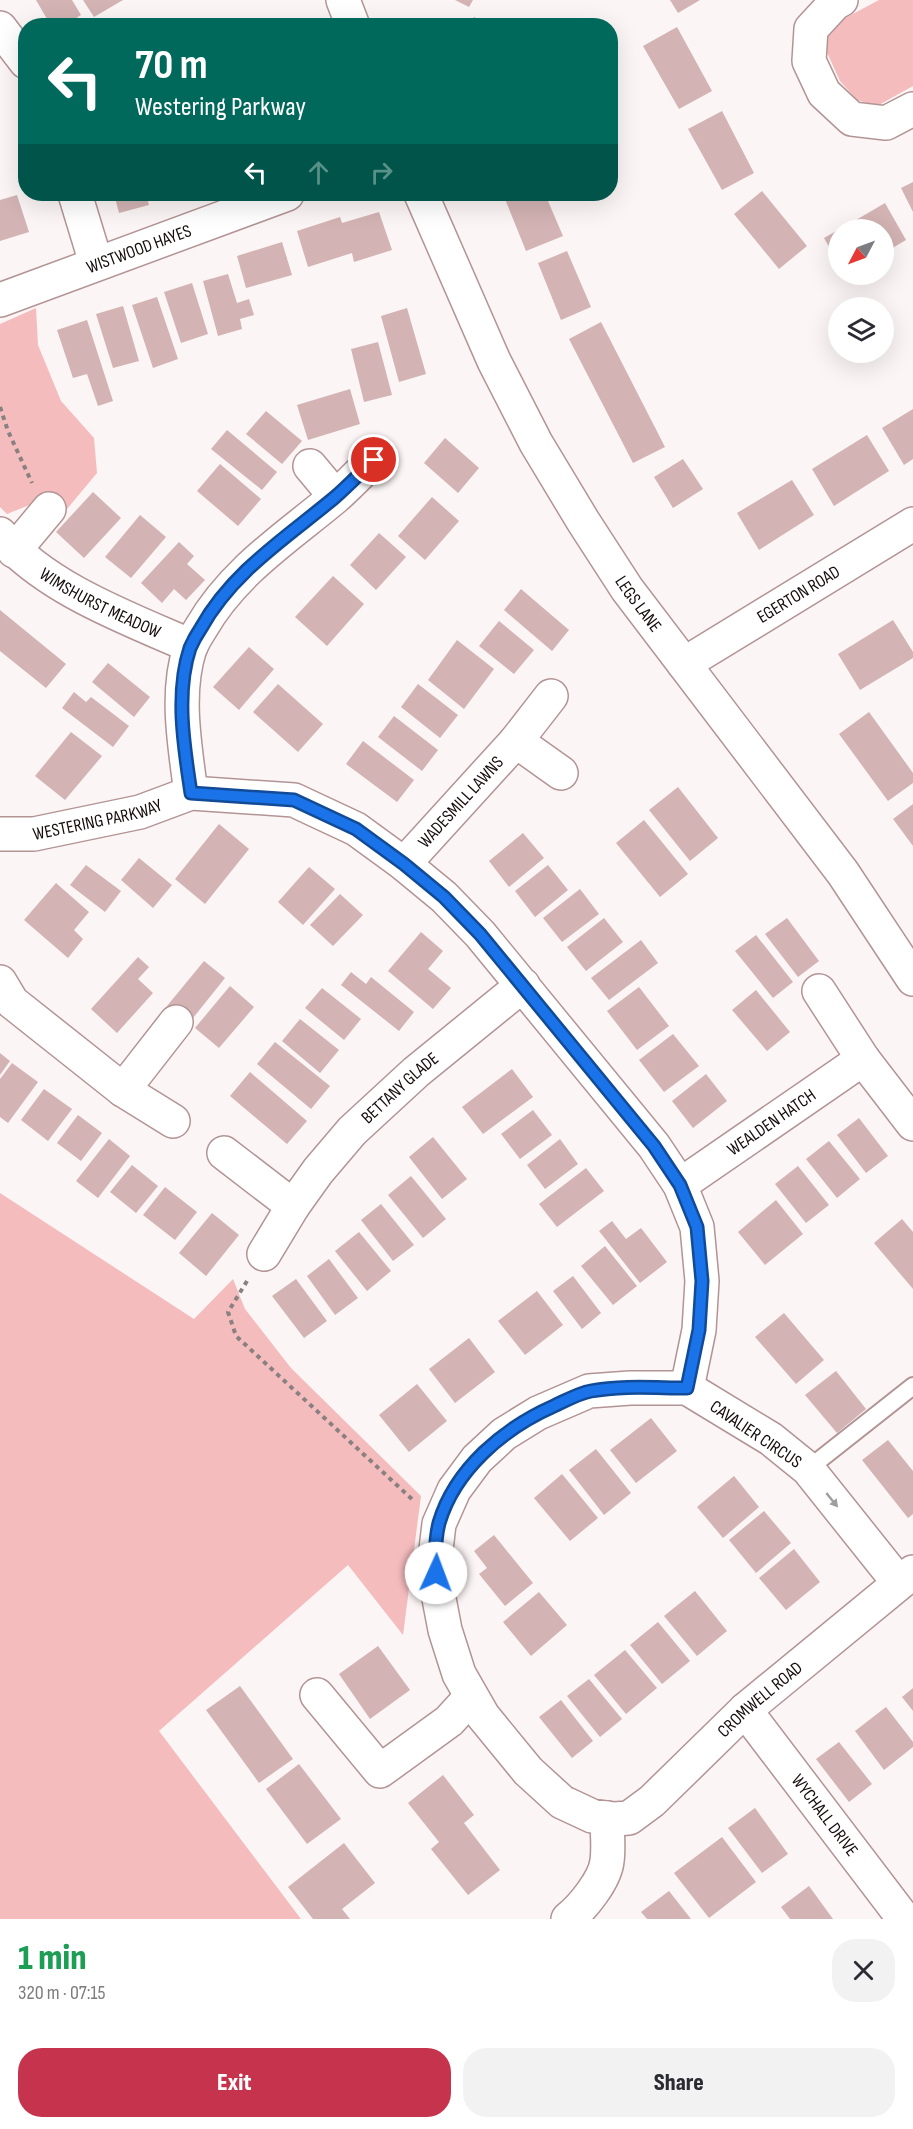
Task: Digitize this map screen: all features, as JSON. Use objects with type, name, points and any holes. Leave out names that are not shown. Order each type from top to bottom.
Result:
[{"type":"street","points":[[343,0],[350,18]]},
{"type":"street","points":[[841,0],[835,3],[811,29],[809,61],[824,93],[852,119],[886,123],[913,109]]},
{"type":"street","points":[[0,28],[18,52]]},
{"type":"street","points":[[77,201],[96,263]]},
{"type":"street","name":"WISTWOOD HAYES","points":[[0,300],[261,201]]},
{"type":"street","name":"LEGS LANE","points":[[424,201],[494,361],[536,443],[583,521],[627,589],[843,873],[913,979]]},
{"type":"street","points":[[191,793],[184,745],[183,694],[190,646],[209,614],[238,577],[335,496],[374,460]]},
{"type":"street","points":[[310,466],[335,496]]},
{"type":"street","name":"WIMSHURST MEADOW","points":[[49,509],[7,543],[73,591],[190,646]]},
{"type":"street","name":"EGERTON ROAD","points":[[684,664],[913,524]]},
{"type":"street","name":"WADESMILL LAWNS","points":[[404,864],[516,741],[551,696]]},
{"type":"street","name":"WADESMILL LAWNS","points":[[516,741],[561,773]]},
{"type":"street","name":"WESTERING PARKWAY","points":[[0,834],[34,834],[140,812],[191,793],[294,800],[356,829],[404,864],[444,897],[480,934],[654,1146],[680,1185],[697,1227],[702,1281],[699,1330],[687,1388]]},
{"type":"street","points":[[0,982],[12,1002],[123,1090],[173,1122]]},
{"type":"street","name":"BETTANY GLADE","points":[[264,1254],[292,1206],[352,1131],[416,1072],[523,985]]},
{"type":"street","points":[[819,991],[863,1059],[913,1125]]},
{"type":"street","points":[[123,1090],[176,1022]]},
{"type":"street","name":"WEALDEN HATCH","points":[[680,1185],[863,1059]]},
{"type":"street","points":[[224,1153],[292,1206]]},
{"type":"street","points":[[568,1919],[580,1909],[600,1879],[607,1863],[599,1817],[562,1802],[528,1771],[483,1716],[471,1697],[459,1674],[437,1588],[435,1558],[439,1524],[454,1490],[477,1459],[504,1434],[538,1413],[590,1391],[687,1388]]},
{"type":"street","name":"CAVALIER CIRCUS","points":[[687,1388],[771,1439],[808,1469],[906,1577]]},
{"type":"street","name":"CROMWELL ROAD","points":[[599,1817],[628,1818],[652,1801],[745,1710],[906,1577]]},
{"type":"street","points":[[317,1695],[380,1771],[449,1721],[471,1697]]},
{"type":"street","name":"WYCHALL DRIVE","points":[[745,1710],[904,1919]]},
{"type":"lane","points":[[808,1469],[913,1386]]},
{"type":"path","points":[[0,407],[26,474],[49,509]]},
{"type":"path","points":[[264,1254],[228,1312],[236,1336],[439,1524]]},
{"type":"shaded area","points":[[879,0],[913,0],[913,86],[877,106],[857,100],[840,81],[824,46],[834,24]]},
{"type":"shaded area","points":[[36,308],[38,345],[61,401],[94,438],[97,473],[57,521],[37,502],[7,514],[0,507],[0,324]]},
{"type":"shaded area","points":[[0,1193],[194,1319],[233,1279],[245,1309],[291,1368],[421,1496],[403,1635],[348,1565],[159,1731],[301,1919],[0,1919]]},
{"type":"building","points":[[36,0],[72,0],[81,15],[76,18],[46,18]]},
{"type":"building","points":[[83,0],[123,0],[94,17]]},
{"type":"building","points":[[455,0],[473,0],[469,7]]},
{"type":"building","points":[[670,0],[700,0],[678,13]]},
{"type":"building","points":[[677,27],[712,91],[679,109],[643,46]]},
{"type":"building","points":[[722,111],[754,173],[722,190],[688,129]]},
{"type":"building","points":[[913,182],[913,212],[901,188]]},
{"type":"building","points":[[762,191],[807,246],[779,269],[734,214]]},
{"type":"building","points":[[17,195],[29,232],[0,241],[0,200]]},
{"type":"building","points":[[116,201],[148,201],[149,205],[119,213]]},
{"type":"building","points":[[506,201],[548,201],[563,236],[526,251]]},
{"type":"building","points":[[885,203],[906,240],[894,247],[894,219],[858,219]]},
{"type":"building","points":[[379,212],[392,250],[354,262],[352,253],[308,267],[297,231],[340,217],[342,223]]},
{"type":"building","points":[[282,242],[292,275],[246,288],[237,256]]},
{"type":"building","points":[[567,251],[591,307],[561,320],[538,263]]},
{"type":"building","points":[[228,274],[237,303],[249,299],[254,315],[240,319],[242,329],[218,336],[203,281]]},
{"type":"building","points":[[192,283],[208,334],[181,343],[164,292]]},
{"type":"building","points":[[157,297],[178,359],[153,368],[132,305]]},
{"type":"building","points":[[123,306],[139,361],[113,368],[96,314]]},
{"type":"building","points":[[407,308],[426,374],[399,382],[381,316]]},
{"type":"building","points":[[87,320],[113,401],[98,406],[87,374],[73,378],[57,330]]},
{"type":"building","points":[[601,322],[665,447],[633,463],[569,339]]},
{"type":"building","points":[[378,342],[392,395],[364,402],[351,349]]},
{"type":"building","points":[[350,389],[360,424],[308,440],[297,405]]},
{"type":"building","points":[[913,409],[913,459],[904,465],[882,428]]},
{"type":"building","points":[[266,411],[302,441],[282,464],[246,434]]},
{"type":"building","points":[[227,430],[277,472],[262,490],[211,449]]},
{"type":"building","points":[[867,435],[889,471],[834,506],[812,469]]},
{"type":"building","points":[[445,438],[479,468],[458,493],[424,463]]},
{"type":"building","points":[[683,459],[703,489],[673,508],[654,477]]},
{"type":"building","points":[[220,464],[261,499],[238,526],[197,491]]},
{"type":"building","points":[[792,480],[814,515],[759,550],[737,513]]},
{"type":"building","points":[[93,492],[121,518],[84,558],[56,532]]},
{"type":"building","points":[[432,497],[459,521],[425,560],[398,536]]},
{"type":"building","points":[[140,515],[166,537],[131,578],[105,557]]},
{"type":"building","points":[[379,533],[406,557],[376,590],[350,565]]},
{"type":"building","points":[[179,542],[194,556],[187,564],[205,580],[186,600],[174,589],[162,603],[141,583]]},
{"type":"building","points":[[333,576],[364,604],[327,646],[295,617]]},
{"type":"building","points":[[521,589],[569,630],[552,651],[504,610]]},
{"type":"building","points":[[0,610],[66,664],[46,688],[0,651]]},
{"type":"building","points":[[893,620],[913,652],[913,658],[860,690],[838,654]]},
{"type":"building","points":[[499,621],[534,650],[514,674],[479,646]]},
{"type":"building","points":[[457,640],[494,669],[464,709],[428,680]]},
{"type":"building","points":[[249,647],[274,669],[239,710],[213,687]]},
{"type":"building","points":[[108,663],[150,697],[134,717],[92,682]]},
{"type":"building","points":[[278,684],[323,724],[298,752],[253,712]]},
{"type":"building","points":[[418,684],[458,715],[440,738],[401,707]]},
{"type":"building","points":[[74,692],[86,702],[91,697],[129,726],[113,747],[62,708]]},
{"type":"building","points":[[869,712],[913,773],[913,783],[888,801],[839,734]]},
{"type":"building","points":[[394,716],[438,750],[422,771],[378,737]]},
{"type":"building","points":[[71,732],[102,756],[65,800],[35,776]]},
{"type":"building","points":[[363,741],[414,780],[397,802],[346,764]]},
{"type":"building","points":[[678,787],[718,838],[690,861],[649,810]]},
{"type":"building","points":[[913,804],[913,846],[893,819]]},
{"type":"building","points":[[644,820],[688,874],[660,897],[616,843]]},
{"type":"building","points":[[219,824],[249,849],[205,904],[175,879]]},
{"type":"building","points":[[523,833],[544,858],[509,887],[489,861]]},
{"type":"building","points":[[139,858],[172,885],[153,908],[121,880]]},
{"type":"building","points":[[86,865],[121,891],[105,912],[70,885]]},
{"type":"building","points":[[548,865],[568,890],[535,917],[515,891]]},
{"type":"building","points":[[309,867],[335,889],[303,925],[278,902]]},
{"type":"building","points":[[56,883],[89,912],[74,930],[83,939],[68,958],[24,920]]},
{"type":"building","points":[[580,889],[599,914],[562,942],[543,918]]},
{"type":"building","points":[[340,894],[363,915],[333,946],[310,925]]},
{"type":"building","points":[[604,918],[623,942],[586,971],[567,947]]},
{"type":"building","points":[[787,918],[819,961],[798,977],[765,934]]},
{"type":"building","points":[[421,932],[443,951],[428,969],[451,988],[433,1009],[388,971]]},
{"type":"building","points":[[756,935],[793,982],[773,998],[735,951]]},
{"type":"building","points":[[641,940],[658,963],[609,1000],[591,978]]},
{"type":"building","points":[[138,957],[149,967],[138,979],[153,993],[117,1033],[91,1009]]},
{"type":"building","points":[[204,961],[225,978],[189,1023],[167,1006]]},
{"type":"building","points":[[351,972],[366,984],[371,977],[414,1012],[399,1031],[341,985]]},
{"type":"building","points":[[230,986],[254,1007],[219,1048],[195,1028]]},
{"type":"building","points":[[639,987],[669,1026],[637,1050],[607,1011]]},
{"type":"building","points":[[322,988],[361,1019],[344,1040],[305,1008]]},
{"type":"building","points":[[756,990],[790,1032],[767,1051],[732,1010]]},
{"type":"building","points":[[300,1019],[339,1050],[320,1073],[282,1041]]},
{"type":"building","points":[[673,1034],[699,1066],[664,1092],[639,1060]]},
{"type":"building","points":[[275,1042],[330,1086],[311,1109],[257,1064]]},
{"type":"building","points":[[0,1053],[10,1061],[0,1075]]},
{"type":"building","points":[[12,1063],[38,1082],[8,1123],[0,1117],[0,1079]]},
{"type":"building","points":[[512,1069],[533,1097],[483,1134],[462,1107]]},
{"type":"building","points":[[250,1072],[307,1121],[287,1144],[230,1096]]},
{"type":"building","points":[[706,1074],[727,1101],[693,1128],[672,1101]]},
{"type":"building","points":[[44,1089],[72,1109],[48,1141],[21,1120]]},
{"type":"building","points":[[533,1110],[552,1135],[520,1159],[501,1134]]},
{"type":"building","points":[[78,1115],[102,1133],[81,1161],[57,1143]]},
{"type":"building","points":[[859,1118],[888,1156],[866,1173],[837,1135]]},
{"type":"building","points":[[433,1137],[467,1179],[442,1199],[409,1157]]},
{"type":"building","points":[[109,1139],[130,1156],[98,1198],[76,1181]]},
{"type":"building","points":[[560,1139],[578,1164],[545,1189],[527,1165]]},
{"type":"building","points":[[829,1141],[860,1179],[837,1198],[806,1159]]},
{"type":"building","points":[[132,1165],[158,1186],[136,1213],[110,1192]]},
{"type":"building","points":[[798,1166],[829,1205],[806,1223],[775,1184]]},
{"type":"building","points":[[586,1168],[604,1191],[557,1227],[539,1204]]},
{"type":"building","points":[[411,1176],[446,1219],[423,1238],[388,1195]]},
{"type":"building","points":[[165,1187],[197,1212],[175,1240],[143,1215]]},
{"type":"building","points":[[776,1200],[803,1234],[765,1265],[738,1232]]},
{"type":"building","points":[[381,1204],[414,1245],[393,1261],[361,1220]]},
{"type":"building","points":[[212,1213],[239,1235],[206,1276],[179,1253]]},
{"type":"building","points":[[902,1219],[913,1232],[913,1289],[874,1243]]},
{"type":"building","points":[[612,1221],[626,1239],[641,1228],[667,1262],[640,1283],[599,1231]]},
{"type":"building","points":[[359,1232],[391,1271],[367,1291],[335,1251]]},
{"type":"building","points":[[605,1246],[637,1286],[613,1305],[581,1266]]},
{"type":"building","points":[[329,1259],[358,1298],[335,1315],[307,1276]]},
{"type":"building","points":[[573,1276],[601,1313],[582,1329],[553,1291]]},
{"type":"building","points":[[296,1279],[327,1321],[304,1338],[272,1296]]},
{"type":"building","points":[[537,1291],[563,1325],[525,1355],[498,1321]]},
{"type":"building","points":[[784,1313],[824,1360],[796,1384],[755,1337]]},
{"type":"building","points":[[469,1338],[495,1372],[455,1403],[429,1369]]},
{"type":"building","points":[[836,1371],[866,1409],[837,1433],[805,1395]]},
{"type":"building","points":[[417,1384],[447,1421],[409,1452],[379,1415]]},
{"type":"building","points":[[651,1418],[677,1451],[636,1483],[610,1450]]},
{"type":"building","points":[[888,1440],[913,1471],[913,1514],[908,1518],[862,1460]]},
{"type":"building","points":[[596,1449],[631,1493],[604,1515],[569,1470]]},
{"type":"building","points":[[562,1474],[598,1518],[570,1541],[534,1498]]},
{"type":"building","points":[[734,1476],[759,1507],[723,1538],[697,1507]]},
{"type":"building","points":[[764,1511],[791,1543],[756,1573],[729,1540]]},
{"type":"building","points":[[494,1535],[533,1583],[505,1606],[479,1574],[487,1568],[474,1551]]},
{"type":"building","points":[[794,1549],[820,1582],[786,1610],[759,1578]]},
{"type":"building","points":[[695,1591],[727,1631],[697,1656],[664,1616]]},
{"type":"building","points":[[539,1592],[567,1625],[531,1656],[503,1622]]},
{"type":"building","points":[[658,1622],[690,1661],[662,1684],[630,1645]]},
{"type":"building","points":[[378,1646],[410,1690],[370,1719],[339,1674]]},
{"type":"building","points":[[625,1650],[657,1688],[626,1714],[594,1675]]},
{"type":"building","points":[[589,1679],[622,1719],[600,1737],[567,1696]]},
{"type":"building","points":[[240,1686],[293,1759],[259,1783],[206,1710]]},
{"type":"building","points":[[913,1688],[913,1711],[902,1697]]},
{"type":"building","points":[[561,1700],[593,1741],[572,1758],[539,1717]]},
{"type":"building","points":[[886,1707],[913,1742],[913,1747],[884,1770],[855,1731]]},
{"type":"building","points":[[839,1742],[872,1784],[849,1802],[816,1759]]},
{"type":"building","points":[[299,1764],[341,1819],[307,1844],[266,1789]]},
{"type":"building","points":[[443,1775],[474,1815],[464,1823],[500,1870],[468,1895],[431,1849],[439,1842],[408,1803]]},
{"type":"building","points":[[755,1808],[788,1854],[762,1873],[728,1828]]},
{"type":"building","points":[[722,1837],[756,1882],[709,1918],[674,1873]]},
{"type":"building","points":[[344,1843],[375,1883],[342,1909],[350,1919],[313,1919],[288,1887]]},
{"type":"building","points":[[809,1886],[833,1919],[790,1919],[781,1907]]},
{"type":"building","points":[[669,1891],[691,1919],[647,1919],[641,1912]]},
{"type":"route","points":[[374,460],[335,496],[238,577],[209,614],[190,646],[183,694],[184,745],[191,793],[294,800],[356,829],[444,897],[480,934],[654,1146],[680,1185],[697,1227],[702,1281],[699,1330],[687,1388],[590,1391],[538,1413],[504,1434],[477,1459],[454,1490],[439,1524],[435,1558],[436,1573]]}]
